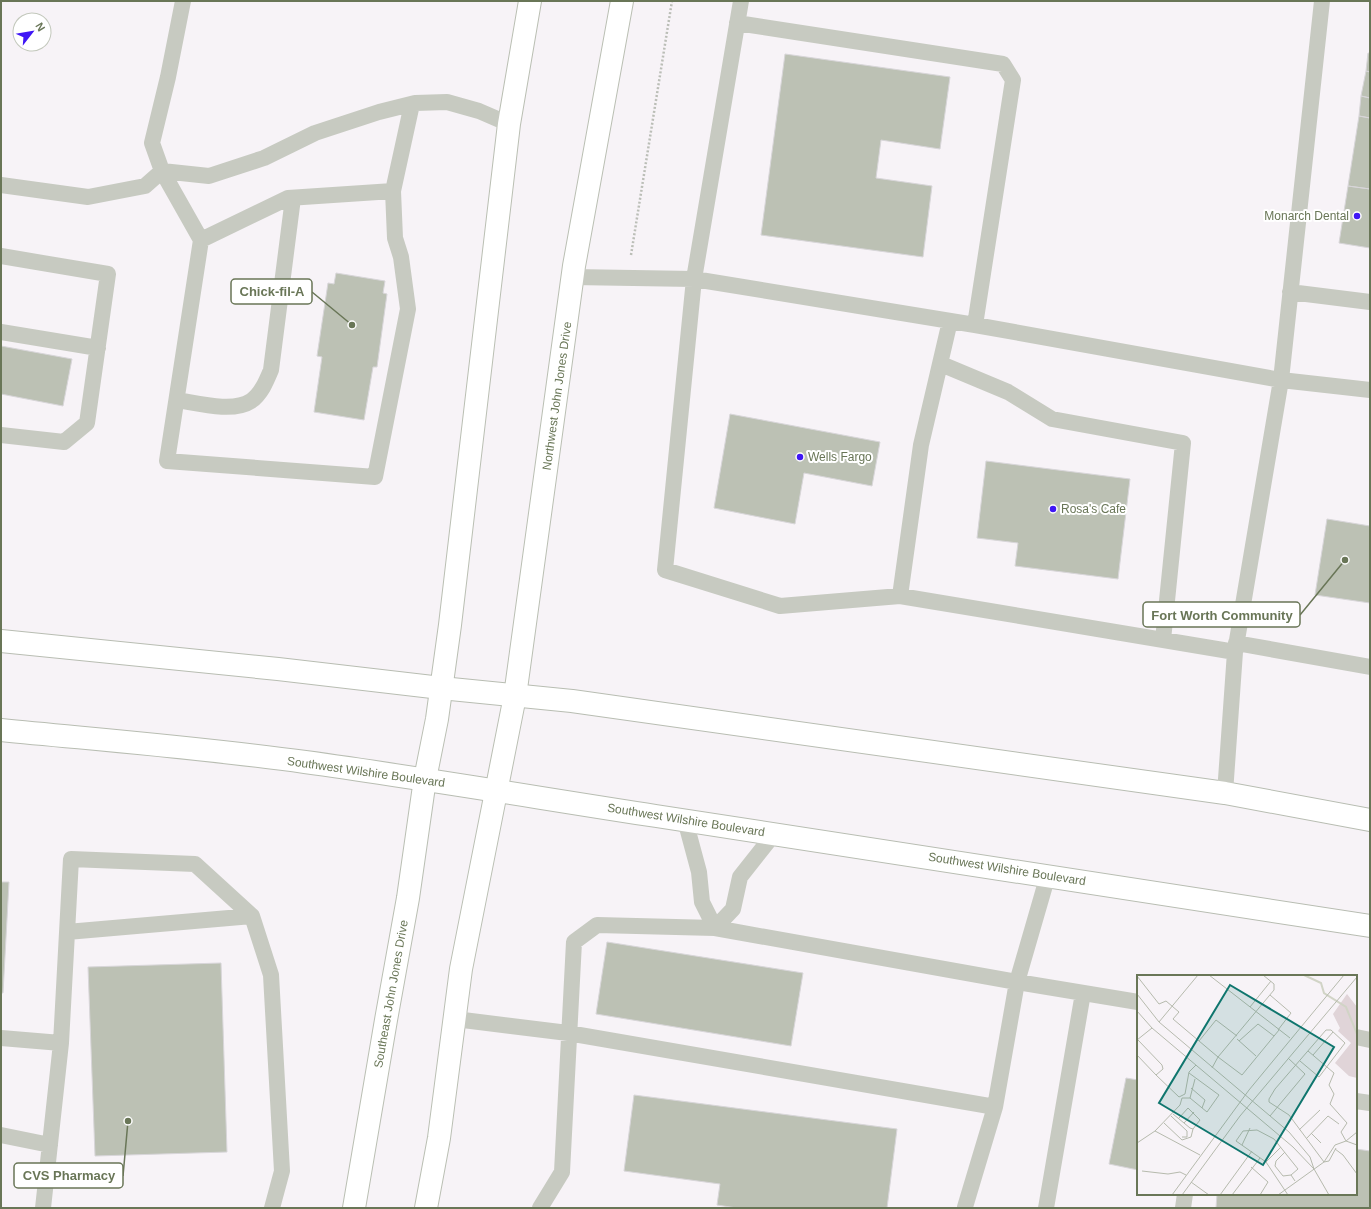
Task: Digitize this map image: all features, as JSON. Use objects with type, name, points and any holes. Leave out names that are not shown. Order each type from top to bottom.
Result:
[{"type":"main road","points":[[425,779],[437,719],[441,688],[509,124],[530,1]]},
{"type":"main road","name":"Northwest John Jones Drive","points":[[496,792],[515,696],[573,277],[622,1]]},
{"type":"main road","points":[[1,641],[278,669],[572,702],[1225,793],[1370,820]]},
{"type":"main road","name":"Southwest Wilshire Boulevard","points":[[1,730],[131,742],[301,762],[425,779],[496,792],[1048,875],[1370,926]]},
{"type":"main road","name":"Southeast John Jones Drive","points":[[354,1208],[408,898],[425,779]]},
{"type":"main road","points":[[426,1208],[439,1138],[461,970],[496,792]]},
{"type":"lane","points":[[183,1],[168,77],[152,143],[162,171],[201,240],[167,461],[375,477],[408,309],[402,257],[395,238],[393,191],[412,104]]},
{"type":"lane","points":[[740,1],[694,279],[665,570],[780,606],[900,596],[1163,640],[1301,655],[1370,667]]},
{"type":"lane","points":[[1225,793],[1236,647],[1281,380],[1322,1]]},
{"type":"lane","points":[[737,23],[1003,64],[1012,80],[975,325]]},
{"type":"lane","points":[[1,185],[88,197],[145,186],[162,171],[209,176],[264,158],[315,133],[379,112],[412,104],[447,102],[479,111],[509,124]]},
{"type":"lane","points":[[201,240],[288,198],[393,191]]},
{"type":"lane","points":[[177,400],[223,407],[239,407],[250,402],[259,394],[266,383],[271,370],[293,198]]},
{"type":"lane","points":[[1,256],[108,274],[88,423],[64,442],[1,435]]},
{"type":"lane","points":[[573,277],[694,279],[975,325],[1281,380],[1370,390]]},
{"type":"lane","points":[[1290,292],[1370,302]]},
{"type":"lane","points":[[900,596],[921,445],[950,321]]},
{"type":"lane","points":[[1,332],[98,348]]},
{"type":"lane","points":[[941,364],[1008,392],[1052,419],[1183,443],[1163,640]]},
{"type":"lane","points":[[685,820],[700,872],[702,902],[715,928]]},
{"type":"lane","points":[[715,928],[734,909],[740,877],[774,834]]},
{"type":"lane","points":[[43,1208],[61,1043],[71,859],[195,864],[252,916],[271,975],[282,1171],[272,1208]]},
{"type":"lane","points":[[964,1207],[995,1107],[1017,982],[1048,875]]},
{"type":"lane","points":[[67,932],[252,916]]},
{"type":"lane","points":[[540,1208],[562,1172],[568,1033],[574,942],[597,924],[715,928],[1137,1002]]},
{"type":"lane","points":[[1046,1208],[1083,993]]},
{"type":"lane","points":[[455,1019],[568,1033],[995,1107]]},
{"type":"lane","points":[[1357,1037],[1370,1040]]},
{"type":"lane","points":[[1,1038],[61,1043]]},
{"type":"lane","points":[[1357,1101],[1370,1103]]},
{"type":"lane","points":[[1,1135],[50,1146]]},
{"type":"lane","points":[[1184,1208],[1186,1195]]},
{"type":"path","points":[[627,278],[672,1]]},
{"type":"building","points":[[1368,53],[1370,53],[1370,72],[1366,71]]},
{"type":"building","points":[[785,54],[950,77],[940,149],[881,140],[876,178],[932,186],[923,257],[761,235]]},
{"type":"building","points":[[1366,71],[1370,72],[1370,98],[1361,96]]},
{"type":"building","points":[[1361,96],[1370,98],[1370,118],[1359,116]]},
{"type":"building","points":[[1359,116],[1370,118],[1370,189],[1348,186]]},
{"type":"building","name":"Monarch Dental","points":[[1348,186],[1370,189],[1370,248],[1339,243]]},
{"type":"building","points":[[336,273],[385,281],[383,293],[387,294],[377,367],[373,367],[364,420],[314,412],[322,357],[317,356],[328,283],[334,284]]},
{"type":"building","points":[[1,346],[72,359],[63,406],[1,394]]},
{"type":"building","name":"Wells Fargo","points":[[730,414],[880,442],[872,486],[804,473],[795,524],[714,508]]},
{"type":"building","name":"Rosa's Cafe","points":[[986,461],[1130,479],[1118,579],[1015,566],[1018,543],[977,538]]},
{"type":"building","points":[[1327,519],[1370,526],[1370,603],[1315,595]]},
{"type":"building","points":[[1,882],[9,882],[3,993],[1,993]]},
{"type":"building","points":[[607,942],[803,973],[791,1046],[596,1014]]},
{"type":"building","points":[[221,963],[227,1152],[95,1156],[88,967]]},
{"type":"building","points":[[1126,1078],[1137,1080],[1137,1170],[1109,1164]]},
{"type":"building","points":[[634,1095],[897,1129],[887,1208],[737,1208],[717,1205],[720,1184],[624,1171]]},
{"type":"building","points":[[1357,1149],[1370,1151],[1370,1208],[1216,1208],[1217,1195],[1357,1195]]},
{"type":"place","name":"Monarch Dental","points":[[1357,216]]},
{"type":"place","name":"Chick-fil-A","points":[[352,325]]},
{"type":"place","name":"Wells Fargo","points":[[800,457]]},
{"type":"place","name":"Rosa's Cafe","points":[[1053,509]]},
{"type":"place","name":"Fort Worth Community","points":[[1345,560]]},
{"type":"place","name":"CVS Pharmacy","points":[[128,1121]]}]
